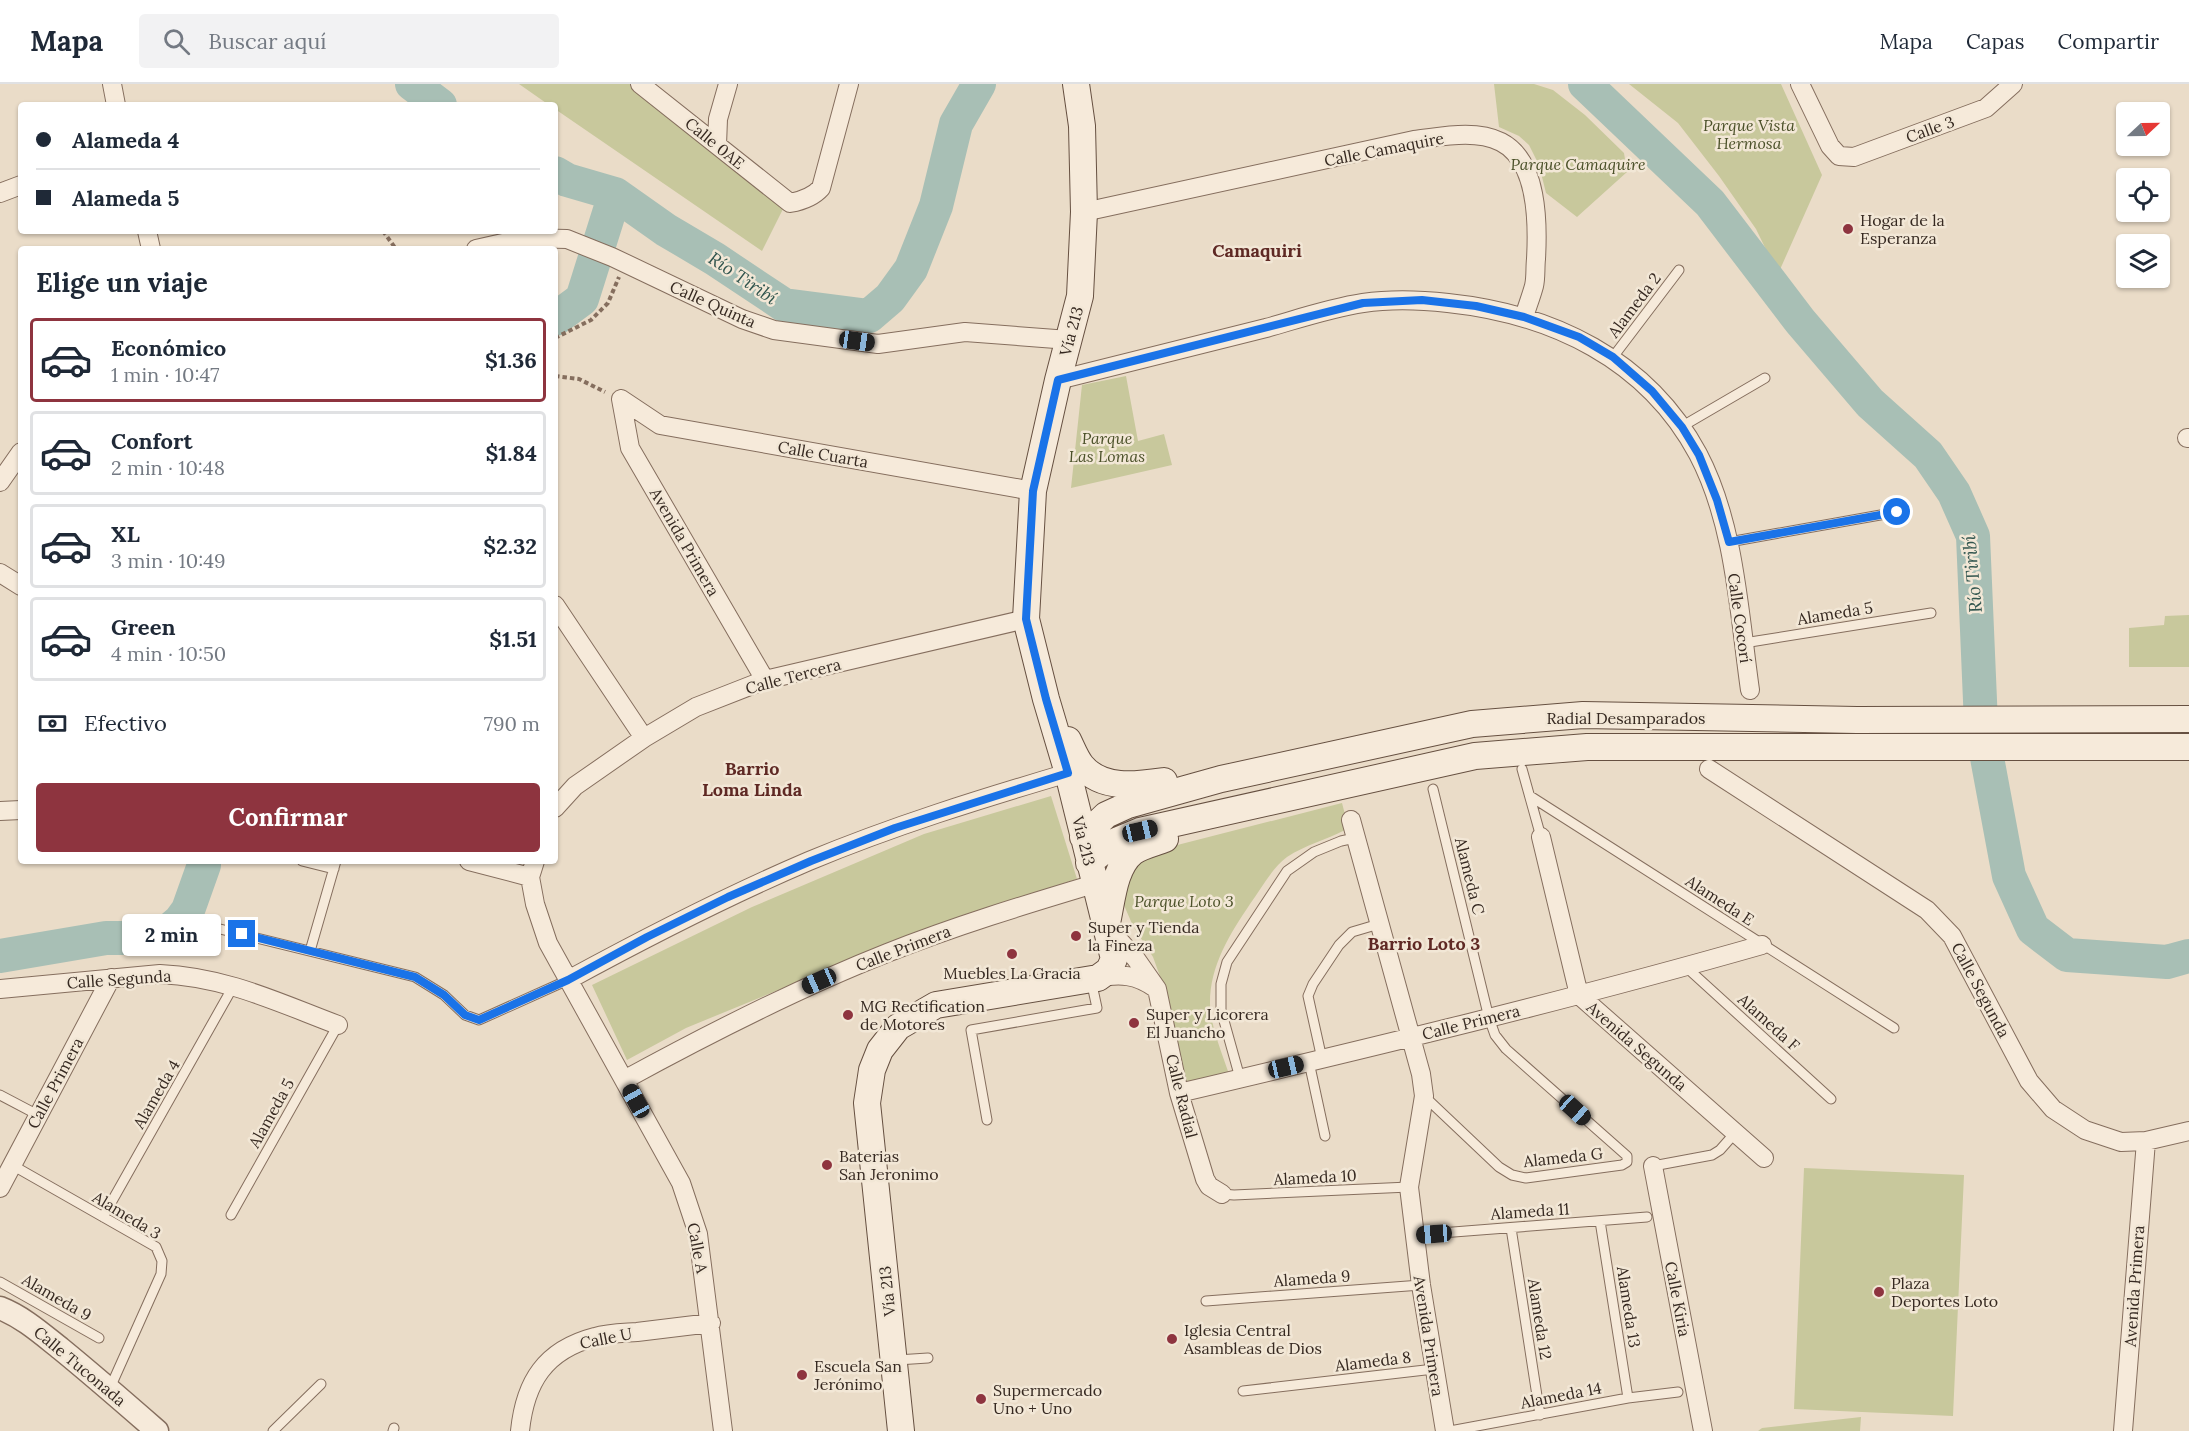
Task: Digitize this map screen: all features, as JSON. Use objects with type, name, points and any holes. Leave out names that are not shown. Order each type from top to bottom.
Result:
[{"type":"main road","name":"Vía 213","points":[[901,1431],[867,1103],[872,1070],[880,1050],[898,1027],[936,1005],[1095,979],[1108,970],[1114,959],[1068,773],[1026,619],[1033,491],[1080,296],[1084,212],[1082,126],[1076,84]]},
{"type":"main road","points":[[1046,699],[1082,766],[1098,777],[1129,786]]},
{"type":"main road","name":"Radial Desamparados","points":[[1083,837],[1106,815],[1128,805],[1221,779],[1472,724],[1583,715],[1857,720],[2189,719]]},
{"type":"main road","name":"Radial Desamparados","points":[[1092,874],[1116,841],[1140,831],[1475,756],[1587,747],[2189,747]]},
{"type":"main road","points":[[1068,773],[1086,784],[1107,788],[1188,778],[1221,779]]},
{"type":"main road","points":[[1107,926],[1121,867],[1133,852],[1223,812]]},
{"type":"street","points":[[112,84],[115,102]]},
{"type":"street","name":"Calle 0AE","points":[[640,84],[790,203],[815,194],[820,188],[849,84]]},
{"type":"street","points":[[717,145],[718,119],[728,84]]},
{"type":"street","name":"Calle 3","points":[[1800,84],[1830,146],[1839,156],[1854,157],[1986,108],[2013,84]]},
{"type":"street","name":"Calle Camaquire","points":[[1084,212],[1414,140],[1481,136],[1501,142],[1520,158],[1530,183],[1537,214],[1537,244],[1534,285],[1524,317]]},
{"type":"street","points":[[0,193],[18,186]]},
{"type":"street","points":[[489,246],[525,238],[567,239],[618,261]]},
{"type":"street","name":"Calle Quinta","points":[[618,261],[742,320],[774,330],[878,344],[965,332],[1069,340]]},
{"type":"street","name":"Calle Cocorí","points":[[1058,380],[1363,303],[1422,300],[1476,306],[1524,317],[1579,337],[1613,357],[1652,391],[1682,427],[1699,455],[1729,542],[1750,690]]},
{"type":"street","name":"Calle Cuarta","points":[[621,399],[660,425],[1033,491]]},
{"type":"street","name":"Avenida Primera","points":[[621,399],[630,448],[765,680]]},
{"type":"street","points":[[0,482],[18,456]]},
{"type":"street","points":[[0,573],[18,584]]},
{"type":"street","points":[[558,609],[644,738]]},
{"type":"street","name":"Calle Tercera","points":[[558,805],[575,786],[644,738],[696,707],[765,680],[1026,619]]},
{"type":"street","name":"Calle Segunda","points":[[1709,769],[1927,910],[1940,922],[1963,952],[2029,1081],[2053,1109],[2085,1130],[2121,1142],[2146,1141],[2189,1131]]},
{"type":"street","points":[[568,980],[708,907],[811,861],[895,828],[1068,773]]},
{"type":"street","points":[[0,811],[18,810]]},
{"type":"street","name":"Avenida Primera","points":[[1353,829],[1421,1074],[1424,1096],[1409,1187],[1421,1285],[1444,1431]]},
{"type":"street","name":"Avenida Segunda","points":[[1541,837],[1579,995],[1764,1158]]},
{"type":"street","points":[[493,864],[532,869]]},
{"type":"street","name":"Calle A","points":[[532,869],[535,904],[548,943],[681,1183],[699,1234],[723,1431]]},
{"type":"street","name":"Calle Primera","points":[[624,1080],[753,1012],[887,953],[985,918],[1092,874]]},
{"type":"street","name":"Calle Radial","points":[[1107,926],[1136,959],[1157,989],[1179,1093],[1205,1179],[1209,1186],[1222,1194]]},
{"type":"street","name":"Calle Primera","points":[[1179,1093],[1411,1038],[1762,945]]},
{"type":"street","name":"Calle Segunda","points":[[0,989],[160,974],[186,975],[234,986],[338,1025]]},
{"type":"street","points":[[1095,979],[1110,975],[1135,977],[1157,989]]},
{"type":"street","name":"Calle Primera","points":[[0,1188],[111,978]]},
{"type":"street","name":"Avenida Primera","points":[[2123,1431],[2146,1141]]},
{"type":"street","name":"Calle Kiria","points":[[1653,1166],[1703,1431]]},
{"type":"street","name":"Calle Tuconada","points":[[0,1308],[18,1316],[38,1330],[157,1431]]},
{"type":"street","name":"Calle U","points":[[520,1431],[524,1400],[536,1375],[552,1358],[573,1344],[596,1336],[711,1323]]},
{"type":"lane","name":"Alameda 2","points":[[1613,357],[1678,270]]},
{"type":"lane","points":[[1682,427],[1765,378]]},
{"type":"lane","points":[[1729,542],[1897,512]]},
{"type":"lane","name":"Alameda 5","points":[[1744,643],[1931,613]]},
{"type":"lane","points":[[1522,769],[1541,837]]},
{"type":"lane","name":"Alameda C","points":[[1433,789],[1495,1035],[1506,1049],[1627,1156],[1627,1162]]},
{"type":"lane","name":"Alameda E","points":[[1530,796],[1894,1028]]},
{"type":"lane","points":[[1240,1078],[1221,1010],[1221,984],[1227,963],[1287,871],[1314,852],[1341,841],[1353,829]]},
{"type":"lane","points":[[310,951],[335,865]]},
{"type":"lane","points":[[1325,1136],[1308,996],[1339,945],[1352,932],[1379,924]]},
{"type":"lane","points":[[220,929],[415,977],[444,995],[465,1015],[479,1020],[568,980]]},
{"type":"lane","name":"Alameda F","points":[[1686,966],[1831,1099]]},
{"type":"lane","points":[[987,1120],[970,1030],[1097,1008],[1095,979]]},
{"type":"lane","name":"Alameda 4","points":[[103,1217],[234,986]]},
{"type":"lane","name":"Alameda 5","points":[[231,1215],[338,1025]]},
{"type":"lane","points":[[0,1095],[38,1116]]},
{"type":"lane","name":"Alameda G","points":[[1424,1096],[1499,1167],[1512,1175],[1526,1178],[1622,1165],[1627,1162]]},
{"type":"lane","points":[[1653,1166],[1712,1155],[1720,1150],[1735,1133]]},
{"type":"lane","name":"Alameda 3","points":[[12,1165],[156,1247],[162,1262],[161,1274],[109,1389]]},
{"type":"lane","name":"Alameda 10","points":[[1222,1194],[1234,1196],[1409,1187]]},
{"type":"lane","name":"Alameda 11","points":[[1415,1235],[1647,1217]]},
{"type":"lane","name":"Alameda 13","points":[[1600,1221],[1628,1398]]},
{"type":"lane","name":"Alameda 12","points":[[1511,1228],[1540,1415]]},
{"type":"lane","name":"Alameda 9","points":[[0,1282],[99,1338]]},
{"type":"lane","name":"Alameda 9","points":[[1206,1301],[1421,1285]]},
{"type":"lane","points":[[894,1360],[928,1358]]},
{"type":"lane","name":"Alameda 8","points":[[1244,1391],[1434,1369]]},
{"type":"lane","points":[[273,1431],[321,1384]]},
{"type":"lane","name":"Alameda 14","points":[[1450,1431],[1628,1398],[1678,1392]]},
{"type":"path","points":[[384,234],[394,246]]},
{"type":"path","points":[[558,336],[591,320],[608,303],[618,261]]},
{"type":"path","points":[[558,376],[579,379],[621,399]]},
{"type":"green space","points":[[519,84],[635,84],[785,205],[762,251],[558,111],[558,102],[545,102]]},
{"type":"green space","name":"Parque Camaquire","points":[[1494,84],[1534,84],[1553,90],[1585,115],[1624,153],[1627,172],[1577,217],[1546,193],[1539,165],[1529,145],[1519,136],[1499,127]]},
{"type":"green space","name":"Parque Vista Hermosa","points":[[1629,84],[1781,84],[1822,175],[1778,274],[1756,229],[1678,123]]},
{"type":"green space","name":"Parque Las Lomas","points":[[1126,376],[1138,441],[1164,434],[1172,465],[1071,488],[1082,385]]},
{"type":"green space","points":[[2189,615],[2189,667],[2129,667],[2129,628],[2164,625],[2165,616]]},
{"type":"green space","points":[[1051,796],[1077,879],[941,923],[686,1028],[627,1060],[592,985],[752,907],[924,834]]},
{"type":"green space","name":"Parque Loto 3","points":[[1342,803],[1348,826],[1345,830],[1301,849],[1276,867],[1229,938],[1213,976],[1210,1003],[1214,1030],[1229,1074],[1189,1083],[1182,1077],[1180,1070],[1161,979],[1153,957],[1133,926],[1120,896],[1129,871],[1150,852]]},
{"type":"green space","name":"Plaza Deportes Loto","points":[[1804,1168],[1964,1175],[1953,1416],[1794,1409]]},
{"type":"green space","points":[[1861,1417],[1860,1431],[1758,1431],[1762,1428]]},
{"type":"waterway","name":"Río Tiribí","points":[[412,84],[436,102]]},
{"type":"waterway","name":"Río Tiribí","points":[[558,175],[567,180],[615,194],[666,230],[715,259],[784,305],[869,316],[890,298],[911,269],[936,206],[956,124],[979,84]]},
{"type":"waterway","name":"Río Tiribí","points":[[1585,84],[1710,203],[1800,321],[1870,403],[1928,455],[1954,493],[1973,536],[1981,724],[1988,763],[2009,876],[2033,929],[2067,955],[2167,962],[2189,956]]},
{"type":"waterway","points":[[558,317],[582,299],[615,194]]},
{"type":"waterway","points":[[0,956],[106,938],[160,938],[180,921],[188,910],[204,864]]},
{"type":"place","name":"Hogar de la Esperanza","points":[[1848,229]]},
{"type":"place","name":"Super y Tienda la Fineza","points":[[1076,936]]},
{"type":"place","name":"Muebles La Gracia","points":[[1012,954]]},
{"type":"place","name":"MG Rectification de Motores","points":[[848,1015]]},
{"type":"place","name":"Super y Licorera El Juancho","points":[[1134,1023]]},
{"type":"place","name":"Baterias San Jeronimo","points":[[827,1165]]},
{"type":"place","name":"Plaza Deportes Loto","points":[[1879,1292]]},
{"type":"place","name":"Iglesia Central Asambleas de Dios","points":[[1172,1339]]},
{"type":"place","name":"Escuela San Jerónimo","points":[[802,1375]]},
{"type":"place","name":"Supermercado Uno + Uno","points":[[981,1399]]},
{"type":"district","name":"Camaquiri","points":[[1257,250]]},
{"type":"district","name":"Barrio Loma Linda","points":[[752,778]]},
{"type":"district","name":"Barrio Loto 3","points":[[1424,943]]},
{"type":"route","points":[[242,934],[415,977],[444,995],[465,1015],[479,1020],[568,980],[728,897],[811,861],[895,828],[980,799],[1068,773],[1026,619],[1033,491],[1058,380],[1363,303],[1422,300],[1476,306],[1524,317],[1579,337],[1613,357],[1652,391],[1682,427],[1699,455],[1717,500],[1729,542],[1897,512]]}]
